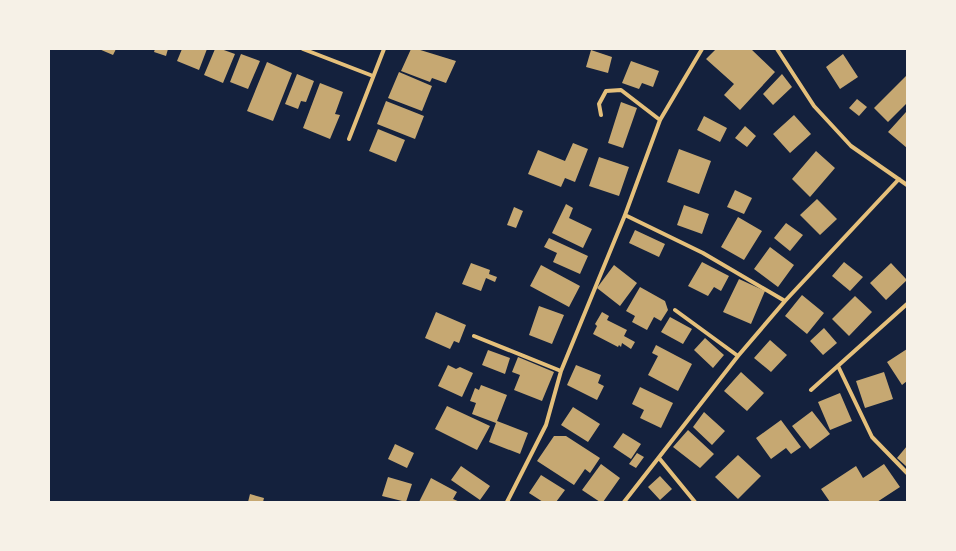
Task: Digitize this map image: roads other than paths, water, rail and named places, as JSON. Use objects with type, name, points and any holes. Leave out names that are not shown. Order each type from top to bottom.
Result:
[{"type":"street","points":[[304,49],[373,76]]},
{"type":"street","points":[[349,139],[384,49]]},
{"type":"street","points":[[508,502],[546,425],[561,371],[625,215],[660,120],[702,49]]},
{"type":"street","points":[[777,49],[814,106],[852,146],[907,185]]},
{"type":"street","points":[[601,116],[598,104],[606,91],[621,90],[660,120]]},
{"type":"street","points":[[624,502],[660,458],[738,356],[785,301],[899,179]]},
{"type":"street","points":[[625,215],[702,253],[785,301]]},
{"type":"street","points":[[811,390],[907,304]]},
{"type":"street","points":[[675,310],[738,356]]},
{"type":"street","points":[[474,336],[561,371]]},
{"type":"street","points":[[838,366],[872,438],[907,473]]},
{"type":"street","points":[[660,458],[695,502]]}]
